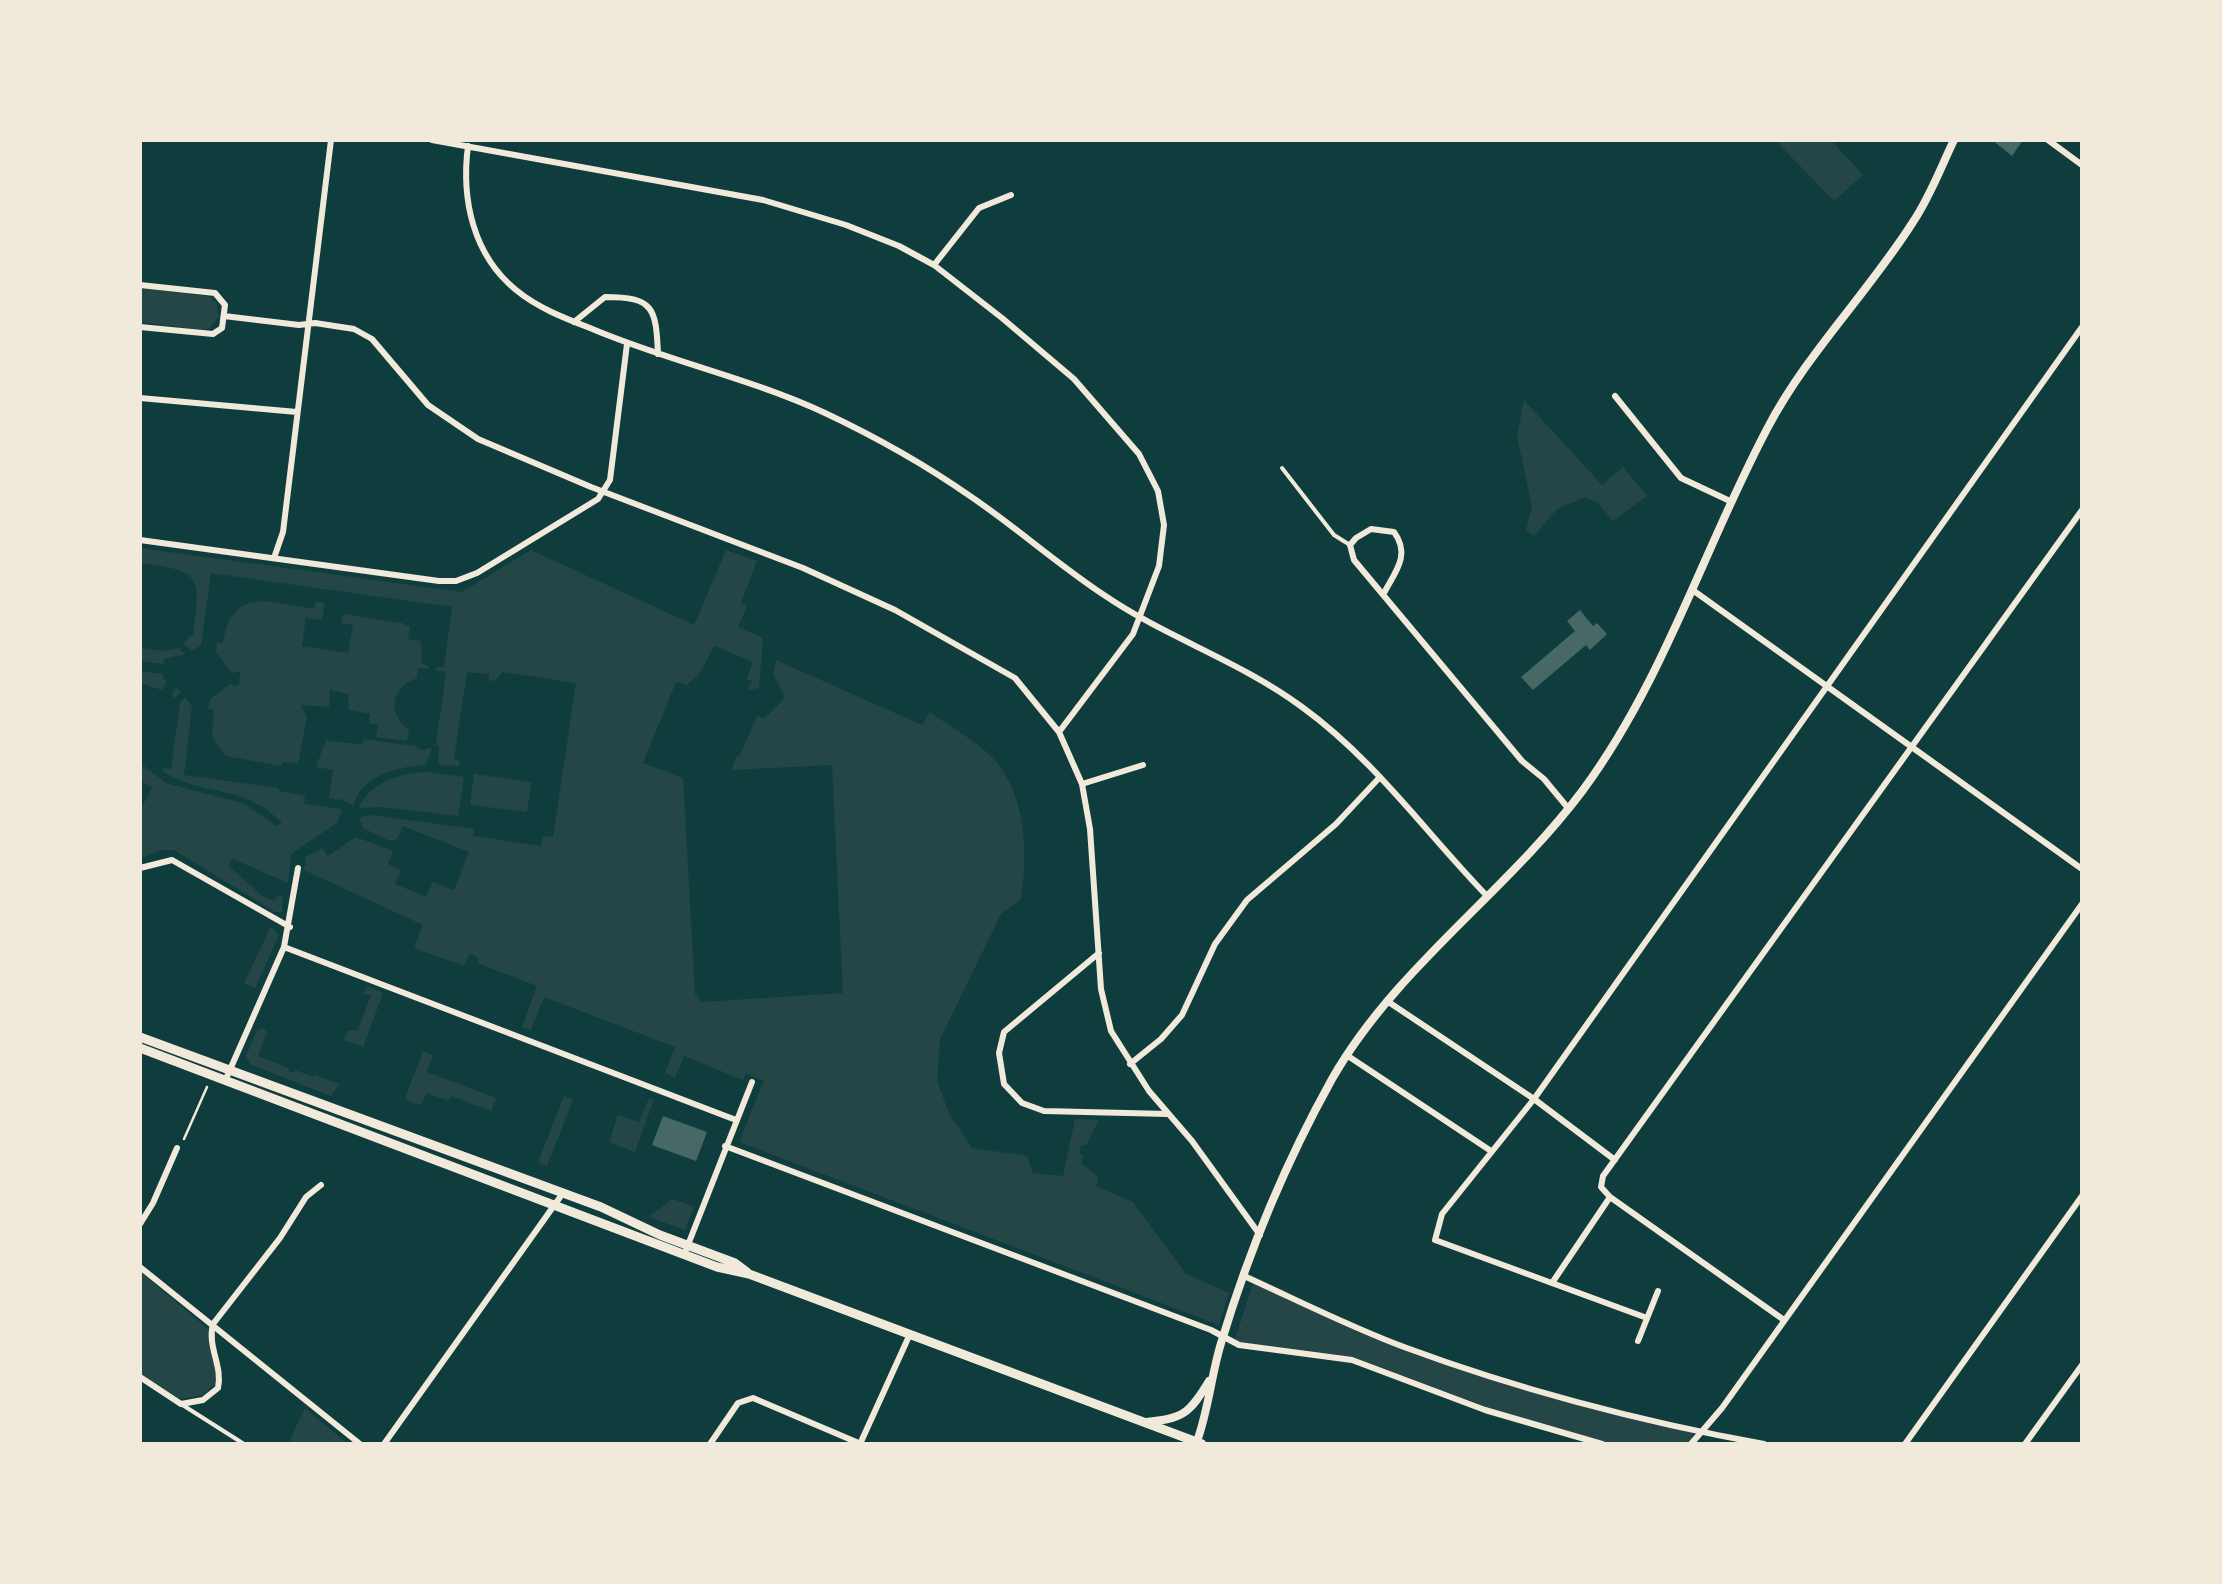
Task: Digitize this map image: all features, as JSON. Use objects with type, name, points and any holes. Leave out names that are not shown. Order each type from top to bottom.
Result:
[{"type":"main road","points":[[140,1037],[226,1076],[553,1205],[734,1263],[749,1274],[1198,1443]]},
{"type":"main road","points":[[140,1048],[212,1076],[226,1076],[563,1193],[686,1250]]},
{"type":"street","points":[[274,558],[283,532],[331,140]]},
{"type":"street","points":[[432,140],[776,203],[870,234],[934,265],[1074,379],[1145,464],[1158,491],[1164,525],[1159,566],[1133,634],[1060,732]]},
{"type":"street","points":[[1198,1443],[1211,1378],[1244,1276],[1299,1146],[1334,1077],[1387,1001],[1568,808],[1604,760],[1694,591],[1772,419],[1915,219],[1954,140]]},
{"type":"street","points":[[2048,140],[2082,165]]},
{"type":"street","points":[[468,146],[468,205],[480,245],[504,280],[530,301],[627,344],[802,403],[896,449],[973,498],[1107,598],[1236,665],[1300,706],[1333,731],[1380,777],[1487,896]]},
{"type":"street","points":[[934,265],[979,208],[1011,195]]},
{"type":"street","points":[[140,285],[214,293],[223,300],[224,316],[218,332],[206,335],[140,326]]},
{"type":"street","points":[[574,322],[604,297],[645,302],[653,310],[658,354]]},
{"type":"street","points":[[224,316],[346,328],[364,334],[428,405],[503,452],[802,568],[895,610],[1015,678],[1060,732],[1082,784],[1092,846],[1107,1018],[1130,1064],[1210,1164],[1260,1235]]},
{"type":"street","points":[[1647,1318],[1435,1240],[1442,1214],[1534,1099],[2082,327]]},
{"type":"street","points":[[140,540],[456,581],[477,573],[604,492],[610,480],[627,344]]},
{"type":"street","points":[[1615,396],[1681,478],[1733,503]]},
{"type":"street","points":[[140,398],[297,412]]},
{"type":"street","points":[[1784,1320],[1610,1197],[1601,1187],[1603,1176],[2082,510]]},
{"type":"street","points":[[1384,594],[1403,553],[1398,538],[1387,529],[1371,528],[1350,545],[1354,560],[1522,760],[1568,808]]},
{"type":"street","points":[[1694,591],[2082,869]]},
{"type":"street","points":[[1082,784],[1143,765]]},
{"type":"street","points":[[1130,1064],[1161,1039],[1182,1015],[1215,944],[1247,900],[1336,824],[1380,777]]},
{"type":"street","points":[[140,868],[172,860],[290,926]]},
{"type":"street","points":[[226,1076],[284,947],[298,868]]},
{"type":"street","points":[[1691,1444],[2082,904]]},
{"type":"street","points":[[284,947],[736,1120]]},
{"type":"street","points":[[1100,952],[1004,1032],[999,1052],[1004,1084],[1022,1102],[1044,1111],[1168,1114]]},
{"type":"street","points":[[1387,1001],[1534,1099],[1615,1160]]},
{"type":"street","points":[[1348,1056],[1490,1152]]},
{"type":"street","points":[[686,1250],[752,1082]]},
{"type":"street","points":[[725,1146],[1239,1344],[1352,1360],[1468,1404],[1602,1444]]},
{"type":"street","points":[[140,1224],[178,1148]]},
{"type":"street","points":[[140,1377],[180,1404],[203,1400],[218,1388],[220,1376],[209,1339],[213,1324],[280,1238],[306,1197],[321,1185]]},
{"type":"street","points":[[384,1444],[563,1193]]},
{"type":"street","points":[[1905,1444],[2082,1196]]},
{"type":"street","points":[[1552,1284],[1610,1197]]},
{"type":"street","points":[[140,1267],[360,1444]]},
{"type":"street","points":[[1244,1276],[1402,1346],[1518,1384],[1702,1432],[1764,1444]]},
{"type":"street","points":[[1638,1341],[1658,1291]]},
{"type":"street","points":[[710,1444],[738,1403],[752,1398],[860,1444],[910,1334]]},
{"type":"street","points":[[2025,1444],[2082,1365]]},
{"type":"street","points":[[1143,1422],[1168,1420],[1190,1411],[1211,1378]]},
{"type":"lane","points":[[1282,468],[1334,535],[1350,545]]},
{"type":"lane","points":[[180,1404],[244,1444]]},
{"type":"path","points":[[178,1148],[212,1076]]},
{"type":"shaded area","points":[[1775,140],[1831,140],[1863,175],[1834,201]]},
{"type":"shaded area","points":[[140,290],[208,296],[216,302],[219,316],[210,328],[203,330],[141,322]]},
{"type":"shaded area","points":[[1524,400],[1602,485],[1623,467],[1647,496],[1613,521],[1598,503],[1586,497],[1557,509],[1534,536],[1526,530],[1532,506],[1517,437]]},
{"type":"shaded area","points":[[140,548],[462,592],[531,550],[694,625],[726,550],[757,561],[741,603],[747,606],[738,627],[763,638],[759,688],[748,690],[753,662],[714,646],[700,673],[687,685],[676,682],[643,763],[683,778],[695,994],[702,1002],[843,993],[832,765],[732,770],[757,716],[764,719],[785,698],[773,674],[776,660],[922,725],[930,712],[976,743],[998,764],[1014,794],[1024,847],[1021,899],[1001,914],[940,1039],[937,1080],[949,1114],[972,1148],[1027,1156],[1033,1173],[1063,1176],[1075,1119],[1099,1120],[1086,1145],[1081,1145],[1081,1163],[1098,1177],[1096,1186],[1133,1202],[1186,1274],[1229,1293],[1219,1325],[739,1142],[764,1081],[746,1073],[743,1080],[684,1056],[675,1078],[665,1073],[675,1047],[544,997],[531,1030],[522,1027],[537,986],[477,963],[479,958],[470,954],[464,966],[414,948],[423,925],[304,870],[306,857],[322,848],[328,856],[356,837],[393,851],[388,864],[401,870],[395,884],[426,897],[433,882],[454,890],[469,852],[403,826],[397,839],[390,841],[363,828],[359,817],[372,815],[474,829],[473,836],[541,846],[543,836],[553,837],[576,683],[502,672],[495,681],[489,680],[489,674],[467,672],[454,758],[461,762],[458,766],[442,765],[436,745],[446,672],[436,670],[444,667],[452,607],[211,573],[201,645],[192,651],[184,644],[193,636],[197,600],[193,580],[176,569],[140,563]]},
{"type":"shaded area","points":[[316,601],[325,603],[322,620],[306,618],[302,646],[348,653],[353,625],[341,623],[343,614],[402,623],[410,627],[408,639],[421,641],[422,664],[429,669],[418,668],[417,678],[402,688],[395,701],[397,716],[409,730],[407,741],[376,737],[378,725],[369,723],[370,714],[349,710],[348,694],[330,690],[329,707],[301,705],[307,717],[298,764],[283,762],[282,766],[225,756],[212,737],[214,710],[208,709],[210,699],[231,683],[234,687],[239,684],[240,672],[232,673],[216,652],[217,642],[223,643],[235,612],[244,605],[268,602],[314,609]]},
{"type":"shaded area","points":[[140,648],[179,648],[185,654],[164,659],[163,664],[140,661]]},
{"type":"shaded area","points":[[140,671],[163,674],[163,679],[182,692],[174,698],[176,688],[166,682],[162,690],[140,683]]},
{"type":"shaded area","points":[[185,697],[192,707],[184,775],[279,788],[305,796],[304,804],[342,809],[337,823],[291,854],[288,883],[233,859],[228,865],[261,895],[274,901],[277,896],[283,897],[282,912],[275,912],[174,850],[161,850],[140,859],[140,811],[152,787],[140,781],[143,765],[166,783],[245,804],[276,826],[282,823],[254,802],[165,773],[162,768],[171,769],[180,702]]},
{"type":"shaded area","points":[[364,739],[421,750],[432,748],[426,764],[372,780],[353,806],[329,798],[333,770],[316,767],[326,740],[362,745]]},
{"type":"shaded area","points":[[407,774],[464,777],[458,816],[359,808],[378,785]]},
{"type":"shaded area","points":[[474,774],[531,782],[527,812],[470,805]]},
{"type":"shaded area","points":[[271,926],[279,935],[255,988],[244,983]]},
{"type":"shaded area","points":[[366,986],[383,993],[363,1047],[344,1040],[348,1031],[358,1030],[371,995],[363,995]]},
{"type":"shaded area","points":[[257,1030],[267,1032],[258,1056],[293,1073],[295,1070],[339,1084],[331,1096],[250,1064],[246,1056]]},
{"type":"shaded area","points":[[423,1051],[433,1055],[427,1072],[496,1098],[491,1111],[451,1096],[448,1101],[427,1093],[421,1104],[405,1098]]},
{"type":"shaded area","points":[[564,1096],[573,1100],[547,1166],[538,1162]]},
{"type":"shaded area","points":[[649,1098],[654,1099],[635,1152],[609,1142],[618,1115],[639,1122]]},
{"type":"shaded area","points":[[672,1199],[694,1206],[685,1230],[649,1217]]},
{"type":"shaded area","points":[[140,1271],[210,1331],[221,1378],[203,1395],[180,1399],[140,1374]]},
{"type":"shaded area","points":[[1254,1281],[1403,1346],[1502,1379],[1692,1428],[1694,1441],[1599,1444],[1485,1410],[1352,1360],[1234,1342]]},
{"type":"shaded area","points":[[305,1408],[348,1444],[288,1444]]},
{"type":"building","points":[[1992,140],[2023,140],[2012,156]]},
{"type":"building","points":[[1580,610],[1593,626],[1597,623],[1607,634],[1590,650],[1586,645],[1533,690],[1521,677],[1575,631],[1567,621]]},
{"type":"building","points":[[663,1116],[707,1132],[696,1161],[652,1145]]}]
